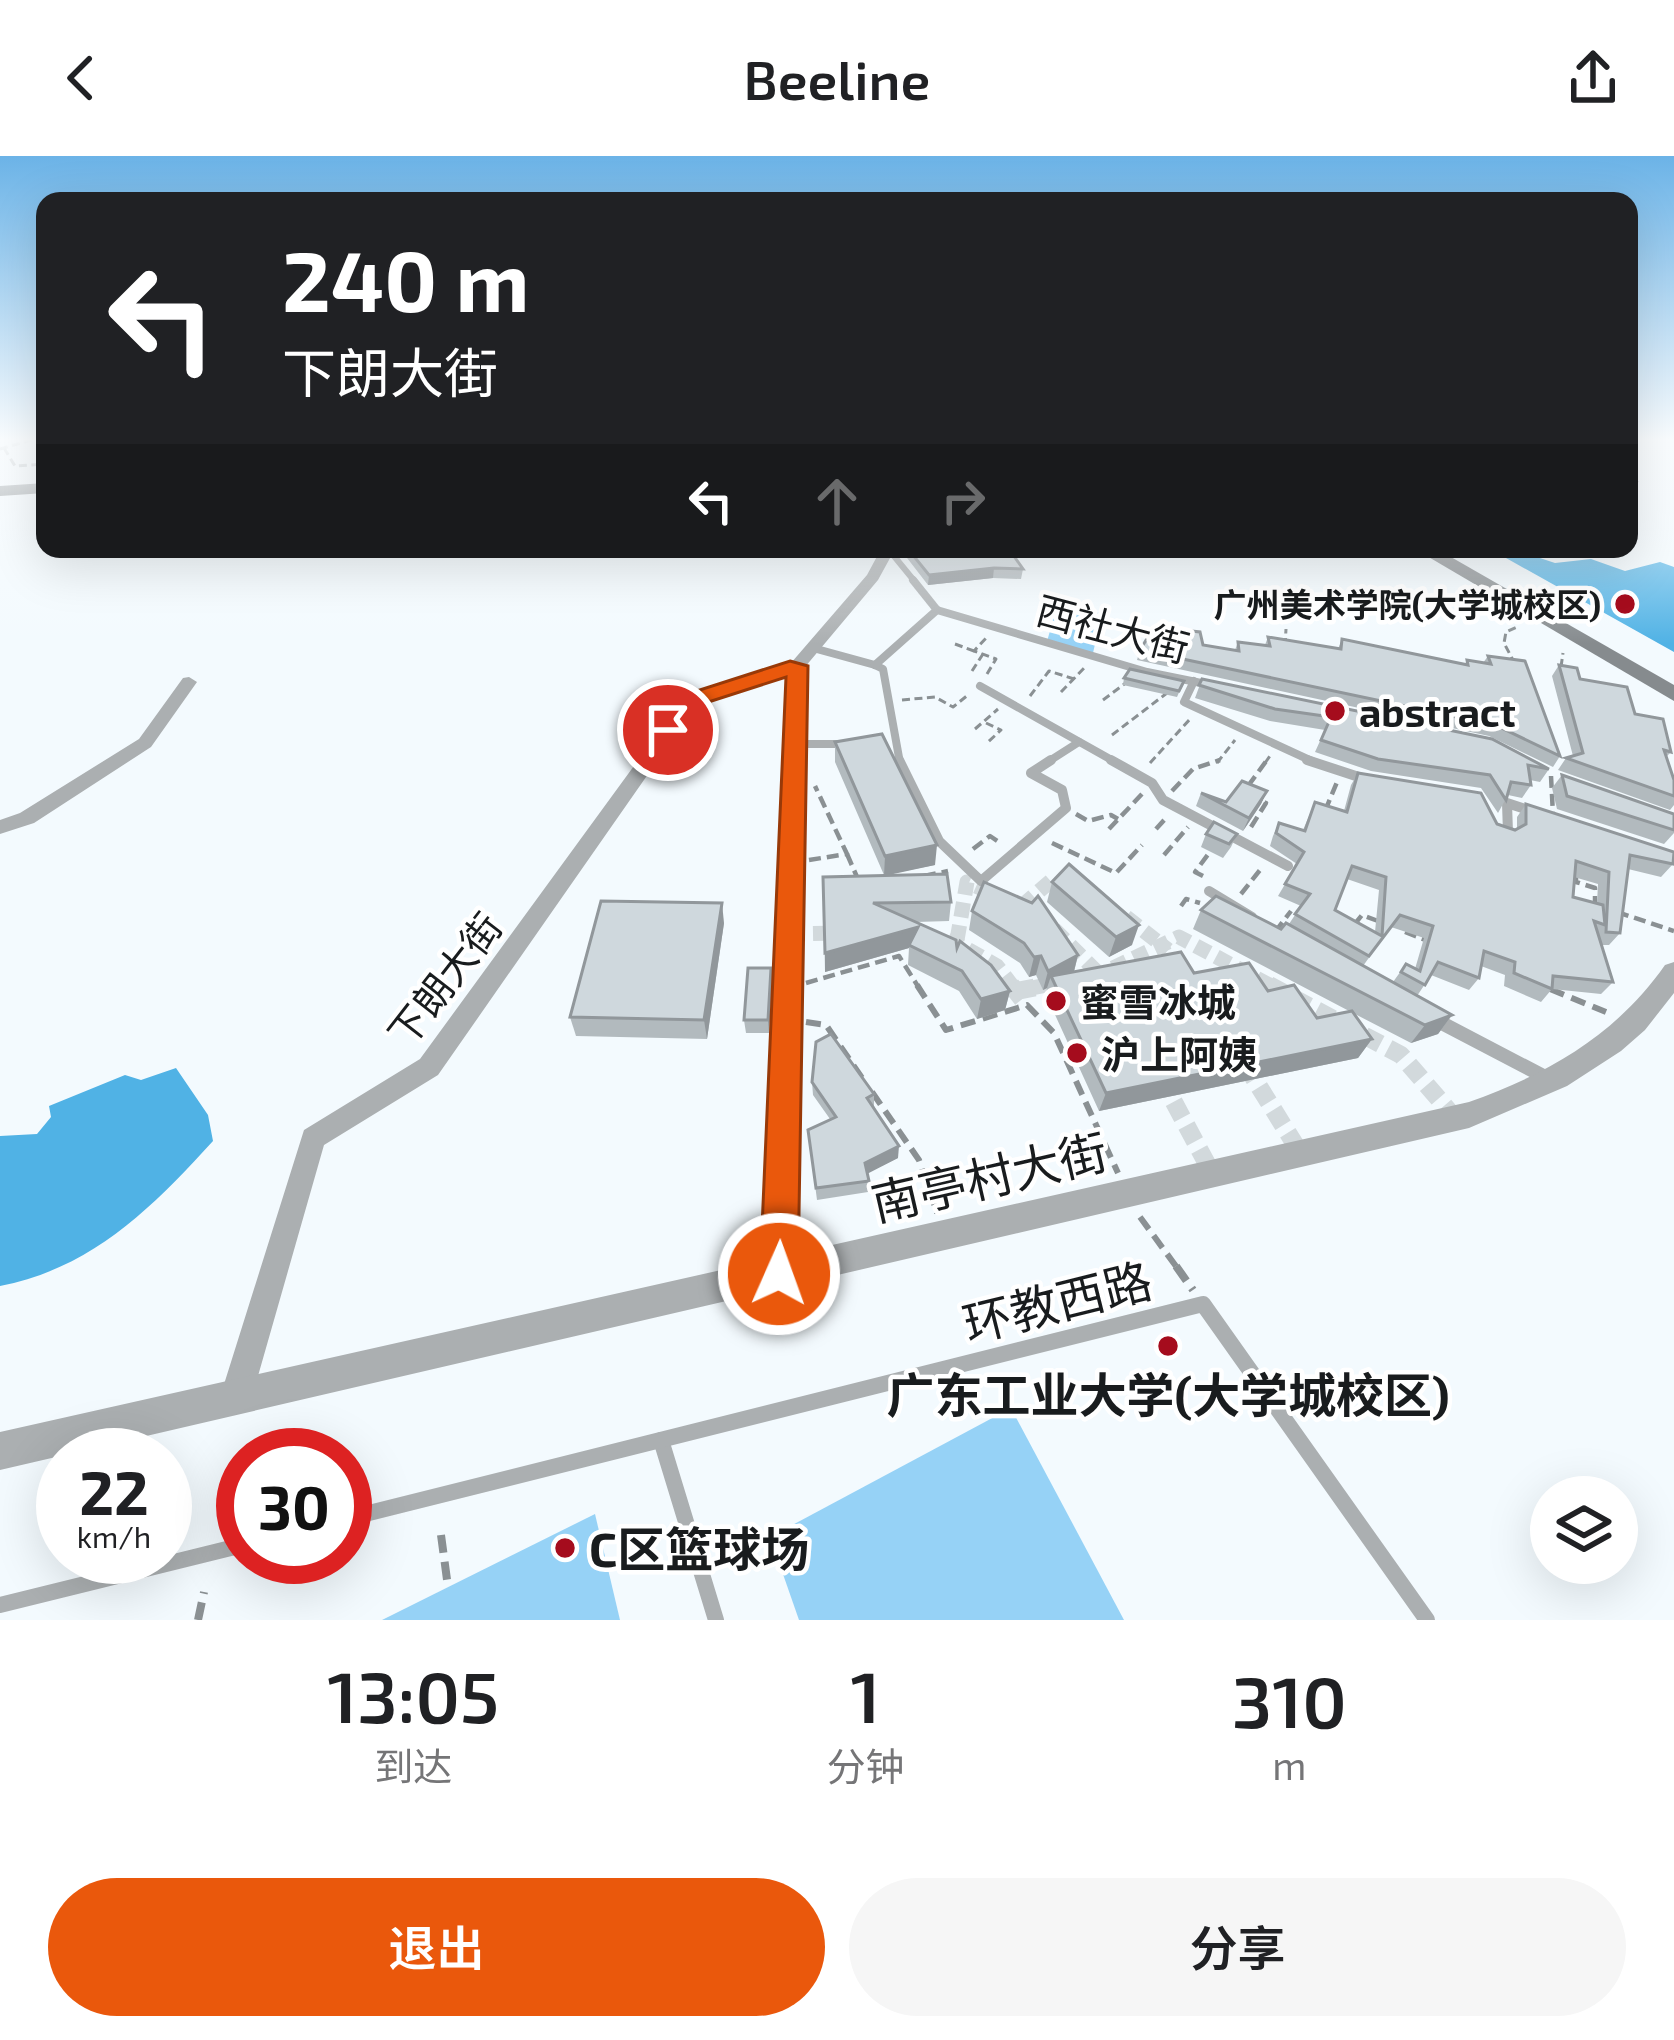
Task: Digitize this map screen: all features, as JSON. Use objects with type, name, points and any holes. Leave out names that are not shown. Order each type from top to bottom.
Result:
[{"type":"main road","points":[[1440,558],[1674,694]]},
{"type":"main road","points":[[1457,558],[1674,683]]},
{"type":"street","points":[[779,1274],[795,755],[805,657],[883,558]]},
{"type":"street","name":"下朗大街","points":[[236,1397],[313,1138],[429,1067],[692,700],[805,657]]},
{"type":"street","points":[[0,826],[27,818],[145,743],[189,682]]},
{"type":"street","name":"南亭村大街","points":[[0,1451],[1422,1128],[1504,1103],[1552,1080],[1634,1023],[1674,972]]},
{"type":"lane","points":[[875,664],[937,610],[895,558]]},
{"type":"lane","name":"西社大街","points":[[937,610],[1147,672],[1224,688]]},
{"type":"lane","points":[[805,657],[875,664],[883,669],[893,744],[918,802],[954,869],[981,881],[1066,808],[1062,790],[1031,773],[1079,742]]},
{"type":"lane","points":[[1194,682],[1183,699],[1200,710],[1277,747],[1382,783]]},
{"type":"lane","points":[[981,684],[1152,783],[1163,800],[1288,866]]},
{"type":"lane","points":[[795,755],[854,744]]},
{"type":"lane","points":[[873,744],[893,744]]},
{"type":"lane","points":[[1495,830],[1508,833],[1507,802],[1553,818]]},
{"type":"lane","points":[[1209,891],[1275,932]]},
{"type":"lane","points":[[1429,1016],[1552,1080]]},
{"type":"lane","name":"环教西路","points":[[372,1513],[1203,1304],[1426,1620]]},
{"type":"lane","points":[[661,1440],[716,1620]]},
{"type":"lane","points":[[0,1605],[216,1551]]},
{"type":"path","points":[[974,651],[996,626]]},
{"type":"path","points":[[1517,627],[1506,632],[1504,643],[1519,676]]},
{"type":"path","points":[[1284,650],[1286,629]]},
{"type":"path","points":[[884,702],[935,697],[952,706],[981,684],[996,659],[955,644]]},
{"type":"path","points":[[1562,670],[1563,653]]},
{"type":"path","points":[[972,670],[983,655]]},
{"type":"path","points":[[1030,696],[1049,671],[1073,679],[1061,692]]},
{"type":"path","points":[[1103,700],[1147,672]]},
{"type":"path","points":[[1112,735],[1168,692],[1183,699]]},
{"type":"path","points":[[975,729],[1008,701]]},
{"type":"path","points":[[1142,771],[1200,710]]},
{"type":"path","points":[[984,722],[1001,730],[987,743]]},
{"type":"path","points":[[1174,790],[1193,769],[1216,765],[1243,730]]},
{"type":"path","points":[[1246,836],[1266,803],[1243,794],[1277,747]]},
{"type":"path","points":[[795,755],[821,793],[859,882]]},
{"type":"path","points":[[1319,828],[1341,771]]},
{"type":"path","points":[[1551,776],[1553,818]]},
{"type":"path","points":[[1108,829],[1152,783]]},
{"type":"path","points":[[1075,814],[1088,821],[1111,815],[1118,819]]},
{"type":"path","points":[[1164,855],[1189,826]]},
{"type":"path","points":[[1037,834],[1116,873],[1142,845]]},
{"type":"path","points":[[911,878],[954,869],[990,836],[1016,852]]},
{"type":"path","points":[[792,860],[847,854]]},
{"type":"path","points":[[1576,898],[1595,905],[1595,888],[1576,882],[1577,863]]},
{"type":"path","points":[[1234,904],[1261,870]]},
{"type":"path","points":[[1275,932],[1291,911]]},
{"type":"path","points":[[1615,911],[1674,931]]},
{"type":"path","points":[[1350,931],[1362,914],[1381,922]]},
{"type":"path","points":[[1399,929],[1439,945]]},
{"type":"path","points":[[788,988],[899,956],[946,1030],[1027,1005],[1054,1033],[1126,1195],[1203,1304]]},
{"type":"path","points":[[1546,988],[1634,1023]]},
{"type":"path","points":[[787,1019],[826,1025],[919,1160],[944,1236]]},
{"type":"path","points":[[441,1535],[448,1587]]},
{"type":"path","points":[[198,1620],[204,1592]]},
{"type":"shaded area","points":[[1506,558],[1555,563],[1591,559],[1625,571],[1660,562],[1674,567],[1674,652]]},
{"type":"shaded area","points":[[1057,606],[1102,613],[1093,653],[1046,645]]},
{"type":"shaded area","points":[[176,1068],[208,1115],[213,1141],[118,1232],[63,1265],[0,1286],[0,1136],[37,1134],[51,1117],[49,1106],[125,1075],[141,1080]]},
{"type":"shaded area","points":[[1011,1408],[1124,1620],[799,1620],[770,1537]]},
{"type":"shaded area","name":"C区篮球场","points":[[595,1514],[620,1620],[382,1620]]},
{"type":"building","points":[[915,558],[1015,558],[1023,569],[994,568],[929,575]]},
{"type":"building","points":[[1154,627],[1200,632],[1203,645],[1239,651],[1238,642],[1270,646],[1268,637],[1341,649],[1342,639],[1468,665],[1467,660],[1491,664],[1488,656],[1525,661],[1560,756],[1495,725],[1140,650]]},
{"type":"building","points":[[1559,665],[1577,668],[1580,679],[1627,687],[1635,714],[1663,719],[1674,796],[1566,758],[1583,753]]},
{"type":"building","points":[[1130,669],[1184,681],[1179,691],[1124,678]]},
{"type":"building","points":[[1202,679],[1492,739],[1549,769],[1528,765],[1531,785],[1511,782],[1506,800],[1490,775],[1378,759],[1321,740],[1331,717],[1275,709],[1199,685]]},
{"type":"building","points":[[882,734],[937,845],[885,856],[835,742]]},
{"type":"building","points":[[1358,773],[1481,793],[1497,824],[1515,830],[1526,824],[1526,804],[1674,852],[1673,864],[1630,855],[1620,933],[1606,932],[1609,872],[1576,861],[1573,897],[1603,905],[1605,925],[1594,921],[1613,982],[1553,976],[1552,989],[1514,973],[1515,962],[1484,951],[1479,978],[1438,962],[1425,985],[1401,972],[1406,964],[1420,971],[1433,926],[1400,915],[1369,956],[1295,914],[1310,894],[1285,884],[1304,852],[1276,833],[1279,823],[1305,831],[1315,802],[1347,812]],"holes":[[[1352,866],[1386,877],[1382,936],[1335,910]]]},
{"type":"building","points":[[1562,775],[1674,814],[1674,830],[1567,796]]},
{"type":"building","points":[[1242,781],[1267,791],[1249,818],[1201,793],[1226,802]]},
{"type":"building","points":[[1214,822],[1237,834],[1229,844],[1206,834]]},
{"type":"building","points":[[1069,864],[1139,925],[1116,937],[1052,882]]},
{"type":"building","points":[[947,874],[951,902],[873,903],[956,940],[957,948],[960,941],[991,965],[1010,991],[981,999],[962,971],[909,945],[918,927],[825,953],[823,877]]},
{"type":"building","points":[[984,882],[1032,903],[1038,896],[1078,955],[1048,971],[1041,956],[1034,957],[1024,943],[972,911]]},
{"type":"building","points":[[1216,896],[1281,929],[1286,923],[1452,1015],[1425,1025],[1201,910]]},
{"type":"building","points":[[601,901],[722,903],[704,1020],[570,1017]]},
{"type":"building","points":[[1181,952],[1194,973],[1249,963],[1268,991],[1294,985],[1317,1018],[1352,1011],[1372,1039],[1106,1093],[1051,976]]},
{"type":"building","points":[[748,968],[771,968],[768,1020],[744,1020]]},
{"type":"building","points":[[831,1034],[874,1094],[867,1098],[899,1146],[865,1163],[869,1181],[816,1188],[808,1130],[836,1117],[812,1082],[816,1042]]},
{"type":"tunnel","points":[[1022,906],[1053,879],[1073,889]]},
{"type":"tunnel","points":[[957,940],[967,882],[998,896]]},
{"type":"tunnel","points":[[1126,917],[1162,945]]},
{"type":"tunnel","points":[[1054,929],[1109,984]]},
{"type":"tunnel","points":[[790,934],[841,933]]},
{"type":"tunnel","points":[[1162,945],[1179,937],[1275,988]]},
{"type":"tunnel","points":[[948,938],[997,966],[1014,988]]},
{"type":"tunnel","points":[[1113,968],[1162,945]]},
{"type":"tunnel","points":[[1162,945],[1168,950]]},
{"type":"tunnel","points":[[1032,988],[1061,982]]},
{"type":"tunnel","points":[[1011,985],[1027,1005]]},
{"type":"tunnel","points":[[1032,988],[1047,985]]},
{"type":"tunnel","points":[[1269,985],[1401,1055],[1455,1118]]},
{"type":"tunnel","points":[[1017,991],[1032,988]]},
{"type":"tunnel","points":[[1245,1064],[1301,1154]]},
{"type":"tunnel","points":[[1161,1078],[1213,1175]]},
{"type":"place","name":"广州美术学院(大学城校区)","points":[[1625,604]]},
{"type":"place","name":"abstract","points":[[1335,711]]},
{"type":"place","name":"蜜雪冰城","points":[[1056,1001]]},
{"type":"place","name":"沪上阿姨","points":[[1077,1053]]},
{"type":"place","name":"广东工业大学(大学城校区)","points":[[1168,1346]]},
{"type":"place","name":"C区篮球场","points":[[565,1548]]},
{"type":"route","points":[[668,730],[692,700],[797,666],[779,1274]]}]
